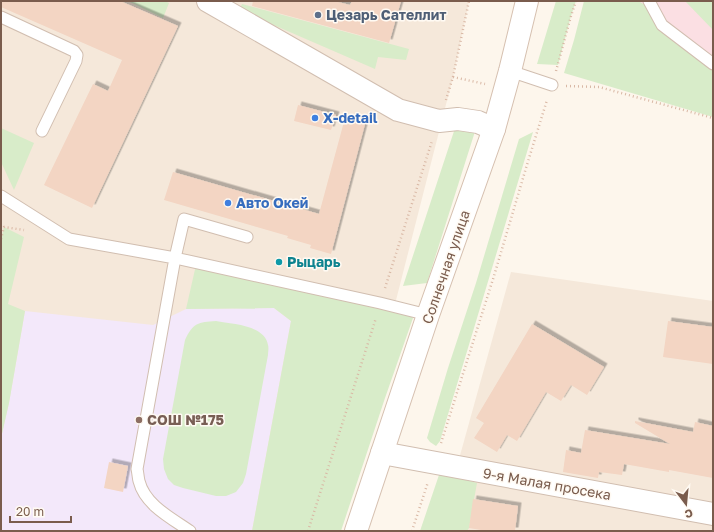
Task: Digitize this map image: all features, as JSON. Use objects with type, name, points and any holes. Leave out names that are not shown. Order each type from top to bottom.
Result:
[{"type":"street","name":"Солнечная улица","points":[[356,531],[428,315],[494,129],[527,1]]},
{"type":"street","points":[[215,3],[398,110],[439,121],[458,119],[478,122],[494,129]]},
{"type":"street","name":"9-я Малая просека","points":[[382,453],[713,514]]},
{"type":"lane","points":[[648,1],[662,25],[713,64]]},
{"type":"lane","points":[[1,17],[74,51],[77,55],[76,61],[42,131]]},
{"type":"lane","points":[[510,71],[552,85]]},
{"type":"lane","points":[[1,196],[69,239],[175,258],[428,315]]},
{"type":"lane","points":[[190,531],[154,505],[145,494],[139,482],[137,469],[175,258],[184,219],[247,237]]},
{"type":"path","points":[[308,531],[453,77],[469,1]]},
{"type":"path","points":[[412,531],[492,283],[576,1]]},
{"type":"path","points":[[552,85],[599,87],[713,118]]},
{"type":"shaded area","points":[[1,1],[469,1],[453,77],[370,402],[334,531],[1,531]]},
{"type":"shaded area","points":[[590,1],[713,1],[713,86]]},
{"type":"shaded area","points":[[511,272],[713,301],[713,531],[439,531]]},
{"type":"shaded area","name":"СОШ №175","points":[[274,308],[291,321],[252,531],[1,531],[1,438],[9,403],[25,311],[153,325],[186,309]]},
{"type":"green space","points":[[128,1],[165,1],[169,3],[163,18]]},
{"type":"green space","points":[[556,1],[576,1],[558,65],[537,64]]},
{"type":"green space","points":[[584,1],[638,1],[653,9],[679,34],[713,56],[713,117],[564,73]]},
{"type":"green space","points":[[685,1],[713,1],[713,30]]},
{"type":"green space","points":[[242,4],[409,49],[406,60],[378,57],[375,69],[239,10]]},
{"type":"green space","points":[[458,119],[478,122],[427,283],[403,286]]},
{"type":"green space","points":[[1,128],[34,143],[14,190],[1,162]]},
{"type":"green space","points":[[533,132],[440,441],[436,446],[427,438],[448,368],[476,283],[519,139]]},
{"type":"green space","points":[[4,227],[24,237],[8,304],[25,311],[9,403],[1,438],[1,239]]},
{"type":"green space","points":[[196,265],[406,310],[413,318],[341,531],[252,531],[291,321],[274,308],[186,309]]},
{"type":"green space","points":[[216,321],[254,329],[266,338],[268,345],[268,355],[246,474],[243,483],[236,492],[226,496],[216,496],[174,485],[168,479],[164,469],[163,459],[185,340],[197,324]]},
{"type":"green space","points":[[440,472],[477,483],[469,528],[467,531],[420,531]]},
{"type":"building","points":[[1,1],[120,1],[178,26],[92,208],[44,185],[93,84],[108,91],[122,60],[1,7]]},
{"type":"building","points":[[253,1],[334,1],[350,5],[352,1],[401,1],[389,43],[252,6]]},
{"type":"building","name":"X-detail","points":[[298,105],[336,115],[331,130],[294,121]]},
{"type":"building","points":[[345,118],[365,124],[331,254],[310,248],[311,245],[287,238],[288,236],[164,200],[173,172],[319,214]]},
{"type":"building","points":[[668,321],[713,327],[713,364],[663,357]]},
{"type":"building","points":[[532,324],[604,367],[587,395],[571,385],[561,401],[546,392],[517,441],[507,435],[497,452],[474,438],[484,423],[476,418]]},
{"type":"building","points":[[635,421],[693,432],[695,422],[713,426],[713,478],[624,464],[622,475],[599,472],[598,478],[563,472],[566,450],[581,453],[585,430],[670,444],[635,423]]},
{"type":"building","points":[[109,462],[128,466],[123,492],[104,488]]},
{"type":"building","points":[[473,499],[518,506],[515,531],[481,531],[469,528]]},
{"type":"place","name":"Цезарь Сателлит","points":[[318,15]]},
{"type":"place","name":"X-detail","points":[[315,118]]},
{"type":"place","name":"Авто Окей","points":[[228,203]]},
{"type":"place","name":"Рыцарь","points":[[279,262]]},
{"type":"place","name":"СОШ №175","points":[[139,420]]}]
